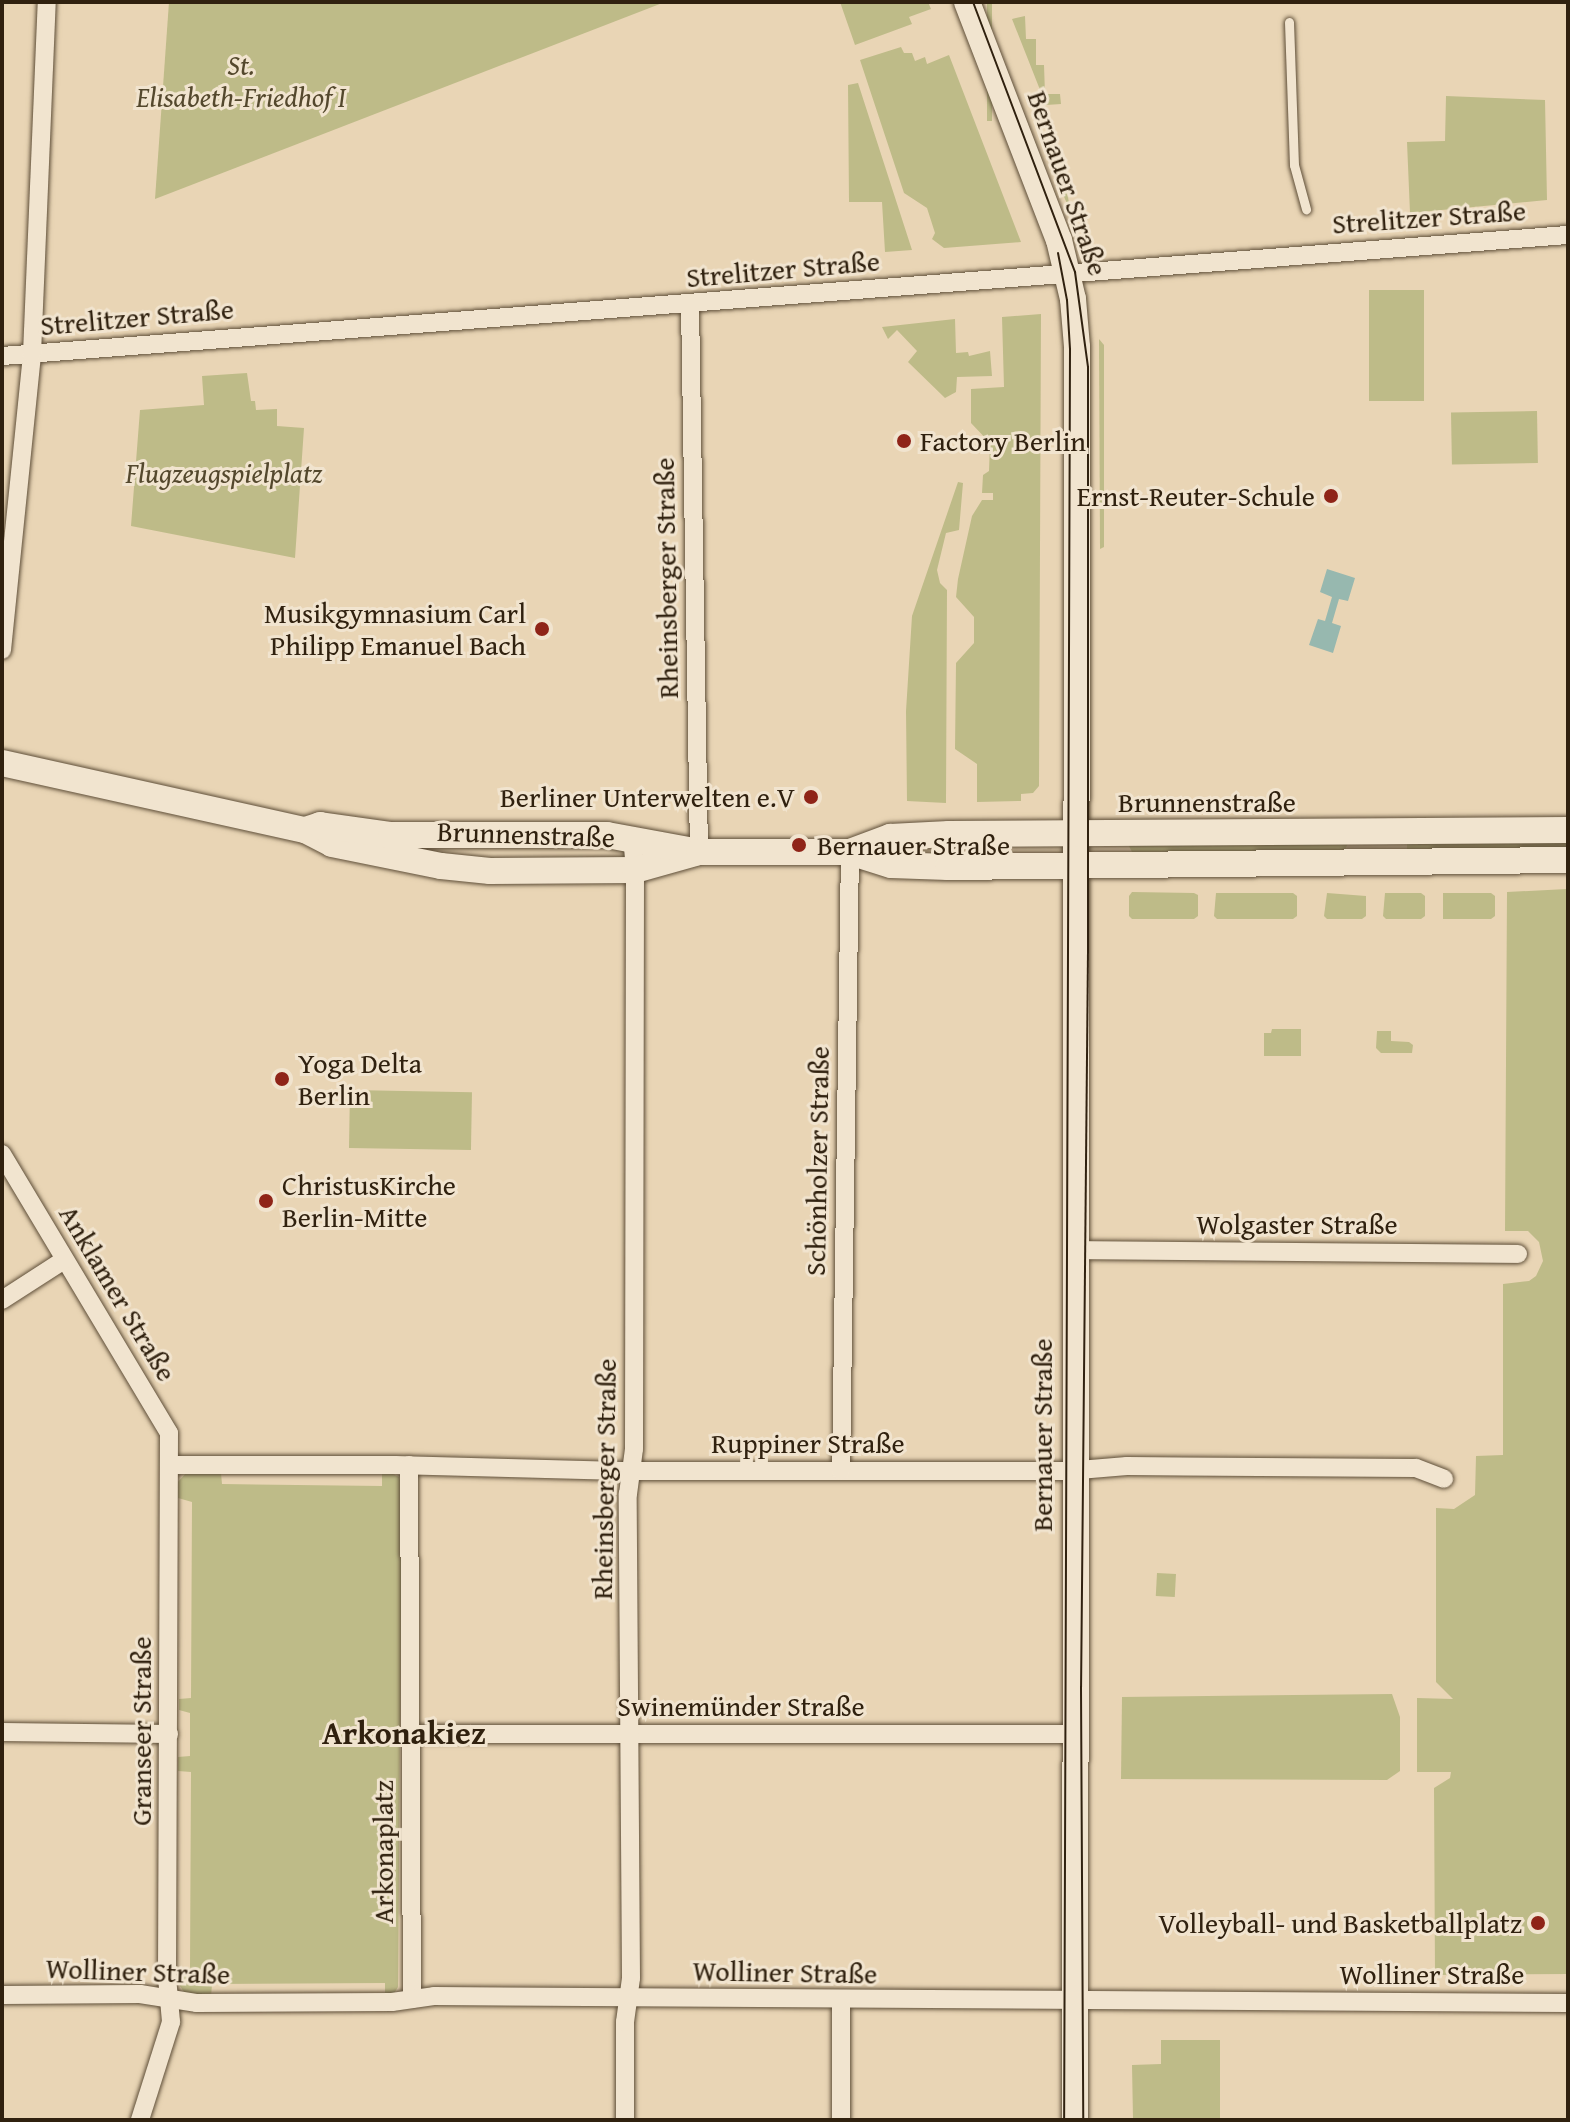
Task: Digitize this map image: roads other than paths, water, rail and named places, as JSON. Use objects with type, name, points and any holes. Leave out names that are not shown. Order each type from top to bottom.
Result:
[{"type":"main road","name":"Bernauer Straße","points":[[967,2],[1039,183],[1068,273],[1077,347],[1078,864],[1073,1734],[1075,2120]]},
{"type":"main road","name":"Brunnenstraße","points":[[2,763],[305,830],[332,844],[441,866],[490,871],[635,870],[699,852]]},
{"type":"main road","name":"Brunnenstraße","points":[[305,830],[320,825],[391,835],[601,835],[699,852],[850,852],[891,865],[1568,860]]},
{"type":"main road","name":"Brunnenstraße","points":[[850,852],[890,837],[1568,830]]},
{"type":"street","points":[[2,650],[32,354],[47,2]]},
{"type":"street","name":"Strelitzer Straße","points":[[2,356],[1568,235]]},
{"type":"street","name":"Rheinsberger Straße","points":[[690,304],[699,852]]},
{"type":"street","name":"Rheinsberger Straße","points":[[625,2120],[631,1978],[628,1494],[634,1449],[635,870],[632,838]]},
{"type":"street","name":"Schönholzer Straße","points":[[841,1471],[850,852]]},
{"type":"street","name":"Anklamer Straße","points":[[2,1154],[169,1433],[170,1465]]},
{"type":"street","name":"Wolgaster Straße","points":[[1075,1250],[1518,1254]]},
{"type":"street","points":[[2,1300],[64,1260]]},
{"type":"street","name":"Ruppiner Straße","points":[[170,1465],[409,1465],[631,1471],[1074,1470],[1127,1466],[1416,1468],[1444,1479]]},
{"type":"street","name":"Granseer Straße","points":[[140,2120],[171,2022],[170,1465]]},
{"type":"street","name":"Arkonaplatz","points":[[409,1465],[412,1999]]},
{"type":"street","points":[[2,1732],[169,1734]]},
{"type":"street","name":"Swinemünder Straße","points":[[410,1734],[1073,1734]]},
{"type":"street","name":"Wolliner Straße","points":[[2,1995],[140,1994],[197,2003],[628,1998],[1568,2003]]},
{"type":"street","points":[[841,2001],[841,2120]]},
{"type":"lane","points":[[1289,22],[1294,165],[1306,209]]},
{"type":"lane","points":[[1365,832],[1366,863]]},
{"type":"water","points":[[1327,569],[1355,578],[1348,601],[1339,599],[1332,623],[1341,626],[1333,653],[1309,645],[1318,619],[1325,621],[1332,597],[1320,592]]},
{"type":"tram line","points":[[973,2],[1075,272],[1088,367],[1088,951],[1081,1687],[1083,2120]]},
{"type":"tram line","points":[[1058,253],[1067,300],[1070,349],[1064,2120]]},
{"type":"place","name":"Factory Berlin","points":[[904,441]]},
{"type":"place","name":"Ernst-Reuter-Schule","points":[[1331,496]]},
{"type":"place","name":"Musikgymnasium Carl Philipp Emanuel Bach","points":[[542,629]]},
{"type":"place","name":"Berliner Unterwelten e.V","points":[[811,797]]},
{"type":"place","name":"Bernauer Straße","points":[[799,845]]},
{"type":"place","name":"Yoga Delta Berlin","points":[[282,1079]]},
{"type":"place","name":"ChristusKirche Berlin-Mitte","points":[[266,1201]]},
{"type":"place","name":"Volleyball- und Basketballplatz","points":[[1538,1923]]},
{"type":"district","name":"Arkonakiez","points":[[404,1733]]},
{"type":"park label","name":"St. Elisabeth-Friedhof I","points":[[241,81]]},
{"type":"park label","name":"Flugzeugspielplatz","points":[[224,473]]}]
